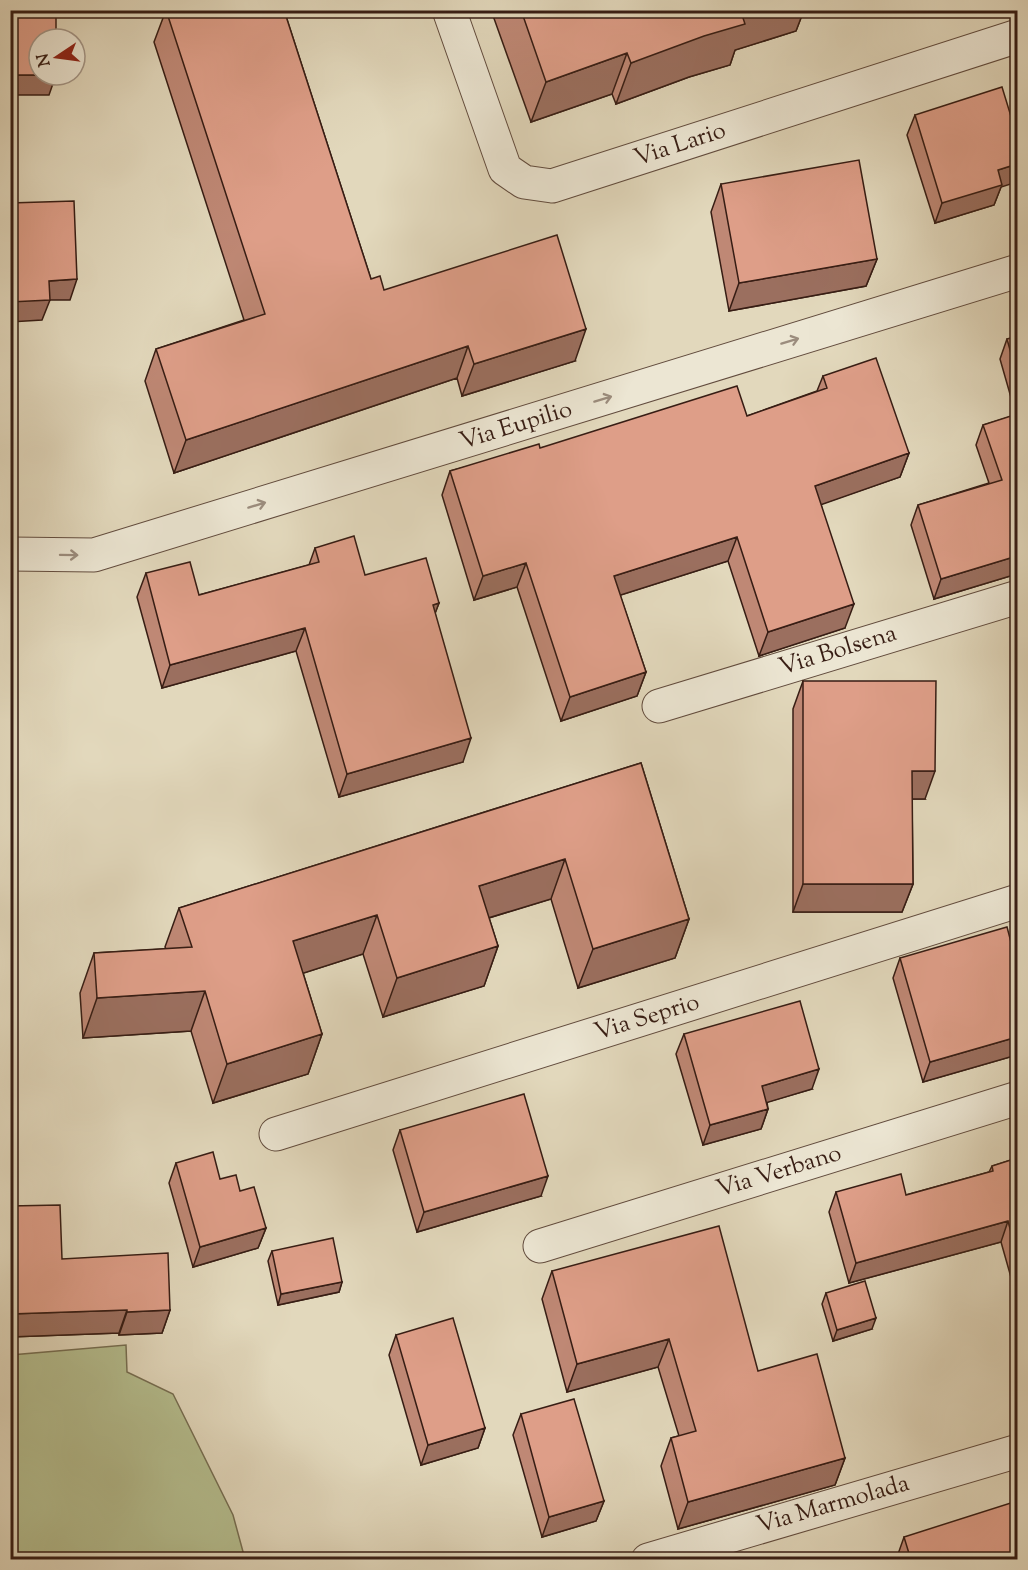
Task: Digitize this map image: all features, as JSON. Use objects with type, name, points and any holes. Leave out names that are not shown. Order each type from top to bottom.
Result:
[{"type":"street","name":"Via Lario","points":[[448,10],[505,169],[524,182],[552,186],[1017,36]]},
{"type":"street","name":"Via Eupilio","points":[[10,554],[94,555],[1017,271]]},
{"type":"street","name":"Via Bolsena","points":[[659,706],[1017,597]]},
{"type":"street","name":"Via Seprio","points":[[276,1134],[1017,901]]},
{"type":"street","name":"Via Verbano","points":[[540,1246],[1017,1098]]},
{"type":"street","name":"Via Marmolada","points":[[648,1560],[1017,1451]]},
{"type":"green space","points":[[126,1345],[127,1372],[173,1394],[233,1515],[245,1559],[11,1559],[11,1355]]},
{"type":"building","points":[[10,10],[56,10],[56,27],[27,27],[27,75],[10,75]]},
{"type":"building","points":[[166,10],[284,10],[371,279],[380,276],[384,290],[557,235],[586,329],[474,364],[468,346],[186,440],[156,349],[265,314]]},
{"type":"building","points":[[521,10],[746,10],[741,12],[745,24],[704,36],[631,63],[627,53],[546,82]]},
{"type":"building","points":[[1002,87],[1017,136],[1017,164],[998,170],[1002,185],[942,203],[915,115]]},
{"type":"building","points":[[859,160],[877,259],[739,283],[721,184]]},
{"type":"building","points":[[74,201],[77,279],[49,281],[50,300],[10,302],[10,203]]},
{"type":"building","points":[[1017,337],[1017,375],[1007,339]]},
{"type":"building","points":[[876,358],[909,453],[815,486],[854,604],[768,632],[737,537],[614,576],[646,672],[570,697],[526,563],[483,576],[450,471],[539,444],[540,448],[737,386],[747,416],[827,388],[823,376]]},
{"type":"building","points":[[1017,414],[1017,556],[941,579],[918,505],[1002,480],[983,425]]},
{"type":"building","points":[[354,536],[365,575],[426,558],[439,603],[433,605],[471,738],[347,774],[305,628],[170,665],[146,573],[190,562],[199,595],[319,562],[315,548]]},
{"type":"building","points":[[803,681],[936,681],[935,771],[912,771],[913,884],[803,884]]},
{"type":"building","points":[[641,763],[689,919],[593,949],[565,859],[479,886],[498,946],[397,978],[377,915],[293,941],[322,1034],[227,1064],[205,991],[97,998],[94,953],[192,947],[179,908]]},
{"type":"building","points":[[1007,927],[1017,965],[1017,1037],[930,1062],[900,958]]},
{"type":"building","points":[[800,1001],[819,1069],[762,1086],[768,1109],[710,1125],[684,1034]]},
{"type":"building","points":[[524,1094],[548,1176],[424,1212],[400,1130]]},
{"type":"building","points":[[213,1152],[220,1179],[236,1175],[240,1191],[254,1187],[266,1228],[200,1247],[176,1163]]},
{"type":"building","points":[[1017,1158],[1017,1255],[1008,1221],[856,1263],[836,1192],[901,1174],[906,1195],[993,1171],[992,1166]]},
{"type":"building","points":[[60,1205],[62,1259],[168,1253],[170,1310],[10,1314],[10,1206]]},
{"type":"building","points":[[719,1226],[758,1371],[817,1354],[845,1458],[688,1502],[671,1438],[696,1431],[669,1339],[577,1364],[552,1271]]},
{"type":"building","points":[[333,1238],[342,1282],[281,1294],[272,1251]]},
{"type":"building","points":[[865,1281],[876,1318],[837,1330],[826,1293]]},
{"type":"building","points":[[453,1318],[485,1428],[428,1445],[396,1335]]},
{"type":"building","points":[[574,1399],[604,1501],[549,1517],[521,1414]]},
{"type":"building","points":[[1017,1501],[1017,1560],[911,1560],[904,1537]]}]
